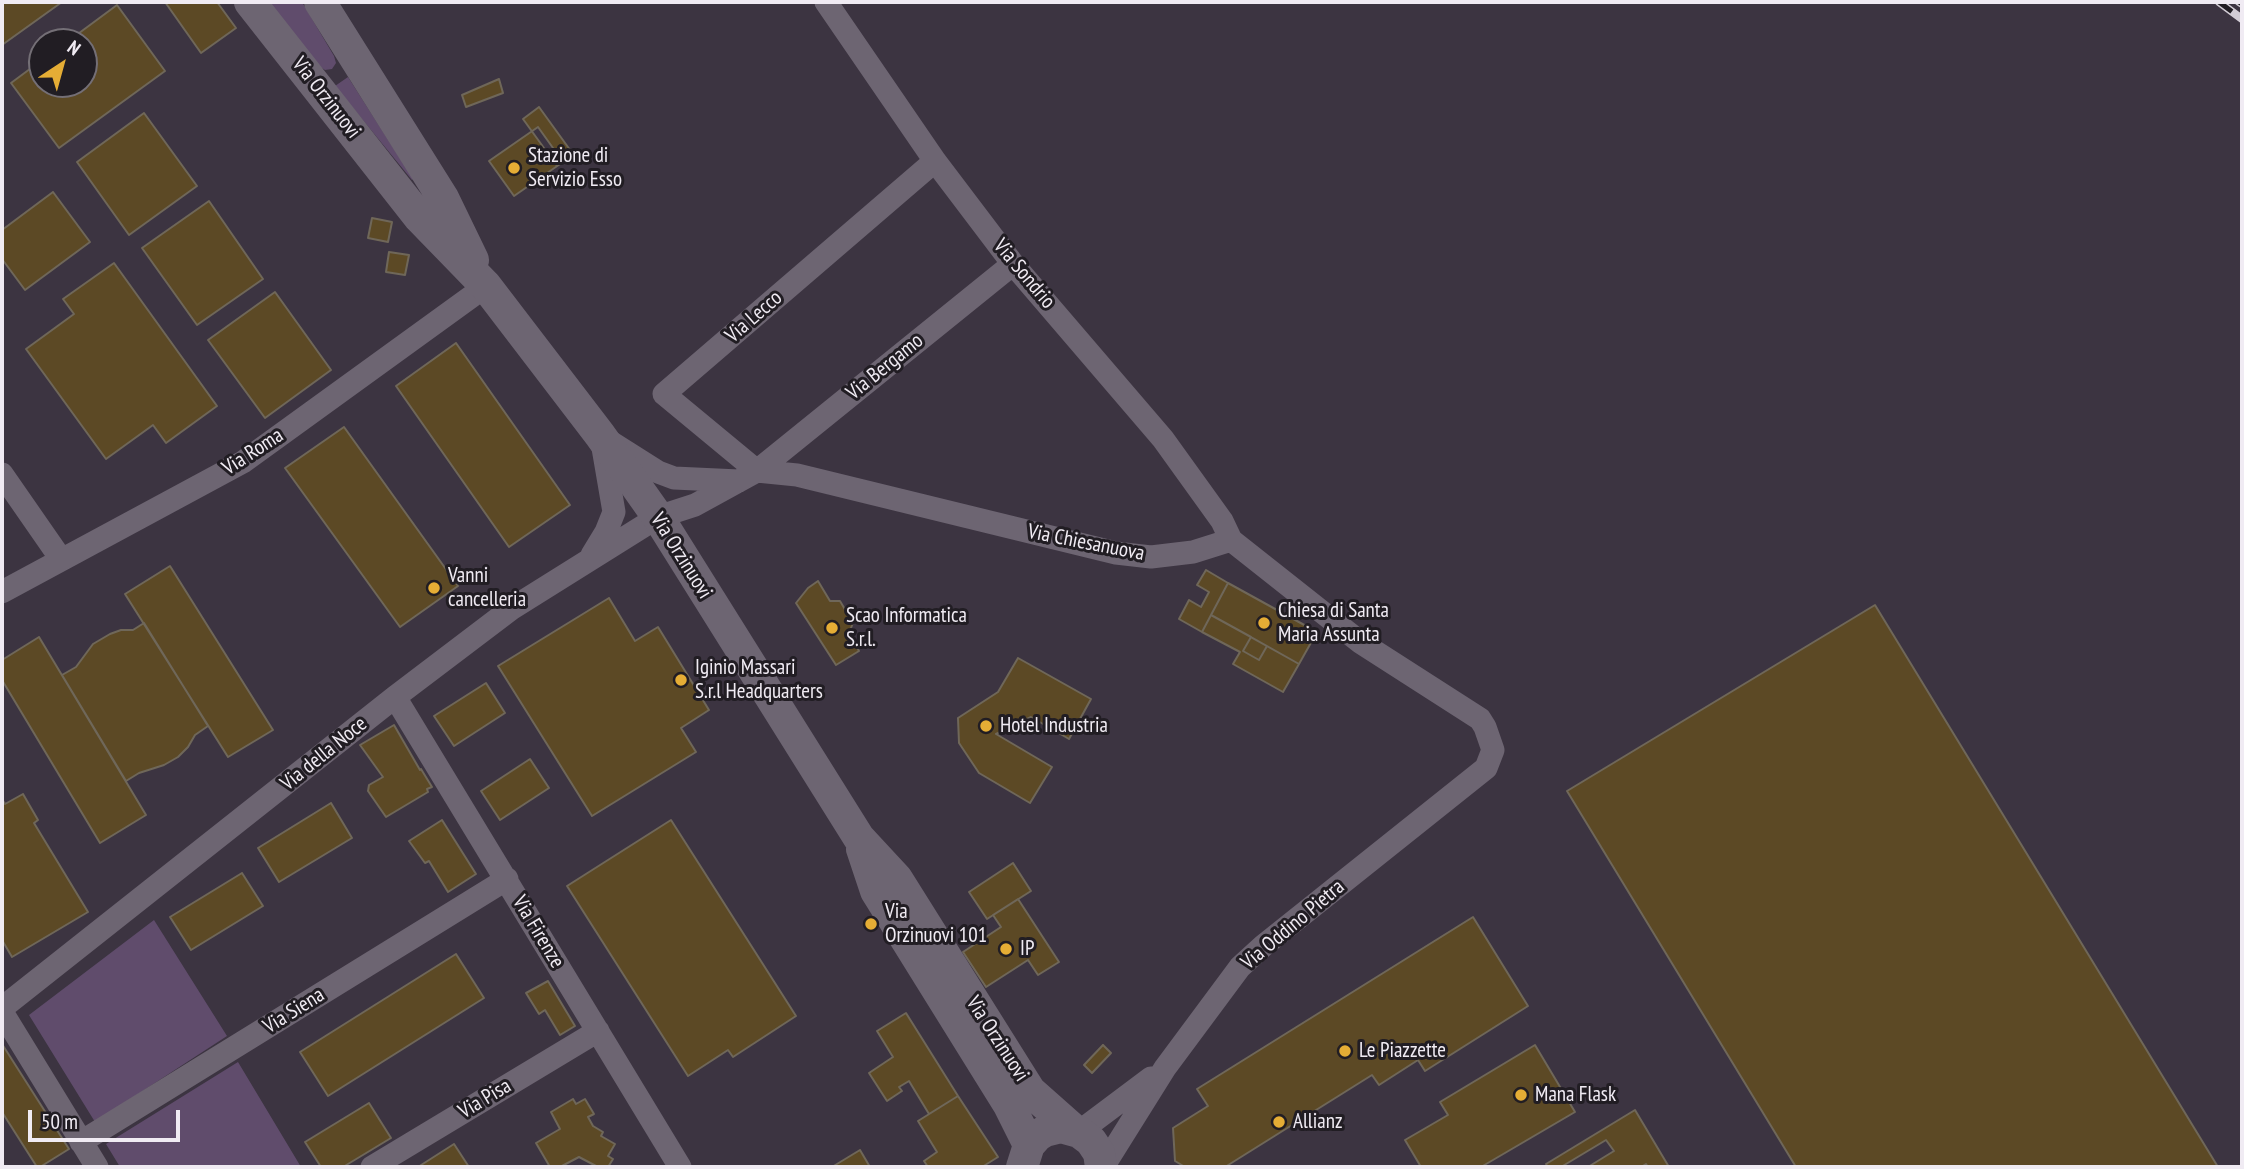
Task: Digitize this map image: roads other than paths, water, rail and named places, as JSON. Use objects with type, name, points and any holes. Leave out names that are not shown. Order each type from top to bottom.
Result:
[{"type":"main road","name":"Via Orzinuovi","points":[[250,2],[419,217],[486,286],[600,435],[658,517],[859,838],[897,878],[1030,1091],[1095,1147],[1102,1167]]},
{"type":"main road","name":"Via Orzinuovi","points":[[320,2],[443,198],[486,286]]},
{"type":"main road","name":"Via Orzinuovi","points":[[859,838],[876,891],[1009,1105],[1026,1156]]},
{"type":"main road","name":"Via Orzinuovi","points":[[1026,1156],[1037,1136],[1054,1128],[1077,1131]]},
{"type":"street","name":"Via Sondrio","points":[[825,2],[935,161],[1013,264],[1163,439],[1222,521],[1231,540]]},
{"type":"street","name":"Via Lecco","points":[[748,476],[664,394],[935,161]]},
{"type":"street","name":"Via Bergamo","points":[[748,476],[1013,264]]},
{"type":"street","name":"Via Roma","points":[[2,592],[243,462],[486,286]]},
{"type":"street","name":"Via Chiesanuova","points":[[600,435],[657,472],[674,478],[797,475],[1116,553],[1152,557],[1193,552],[1231,540]]},
{"type":"street","points":[[589,559],[606,532],[614,512],[600,435]]},
{"type":"street","points":[[2,474],[61,559]]},
{"type":"street","points":[[658,517],[695,505],[748,476]]},
{"type":"street","name":"Via della Noce","points":[[2,1010],[511,609],[658,517]]},
{"type":"street","name":"Via Oddino Pietra","points":[[1102,1167],[1165,1068],[1240,967],[1486,768],[1493,750],[1480,719],[1360,642],[1231,540]]},
{"type":"street","name":"Via Firenze","points":[[395,698],[680,1167]]},
{"type":"street","name":"Via Siena","points":[[81,1142],[507,879]]},
{"type":"street","points":[[2,1010],[97,1167]]},
{"type":"street","name":"Via Pisa","points":[[372,1167],[597,1031]]},
{"type":"street","points":[[1077,1131],[1165,1068]]},
{"type":"railway","points":[[2219,2],[2242,19]]},
{"type":"place","name":"Stazione di Servizio Esso","points":[[514,168]]},
{"type":"place","name":"Vanni cancelleria","points":[[434,588]]},
{"type":"place","name":"Chiesa di Santa Maria Assunta","points":[[1264,623]]},
{"type":"place","name":"Scao Informatica S.r.l.","points":[[832,628]]},
{"type":"place","name":"Iginio Massari S.r.l Headquarters","points":[[681,680]]},
{"type":"place","name":"Hotel Industria","points":[[986,726]]},
{"type":"place","name":"Via Orzinuovi 101","points":[[871,924]]},
{"type":"place","name":"IP","points":[[1006,949]]},
{"type":"place","name":"Le Piazzette","points":[[1345,1051]]},
{"type":"place","name":"Mana Flask","points":[[1521,1095]]},
{"type":"place","name":"Allianz","points":[[1279,1122]]}]
